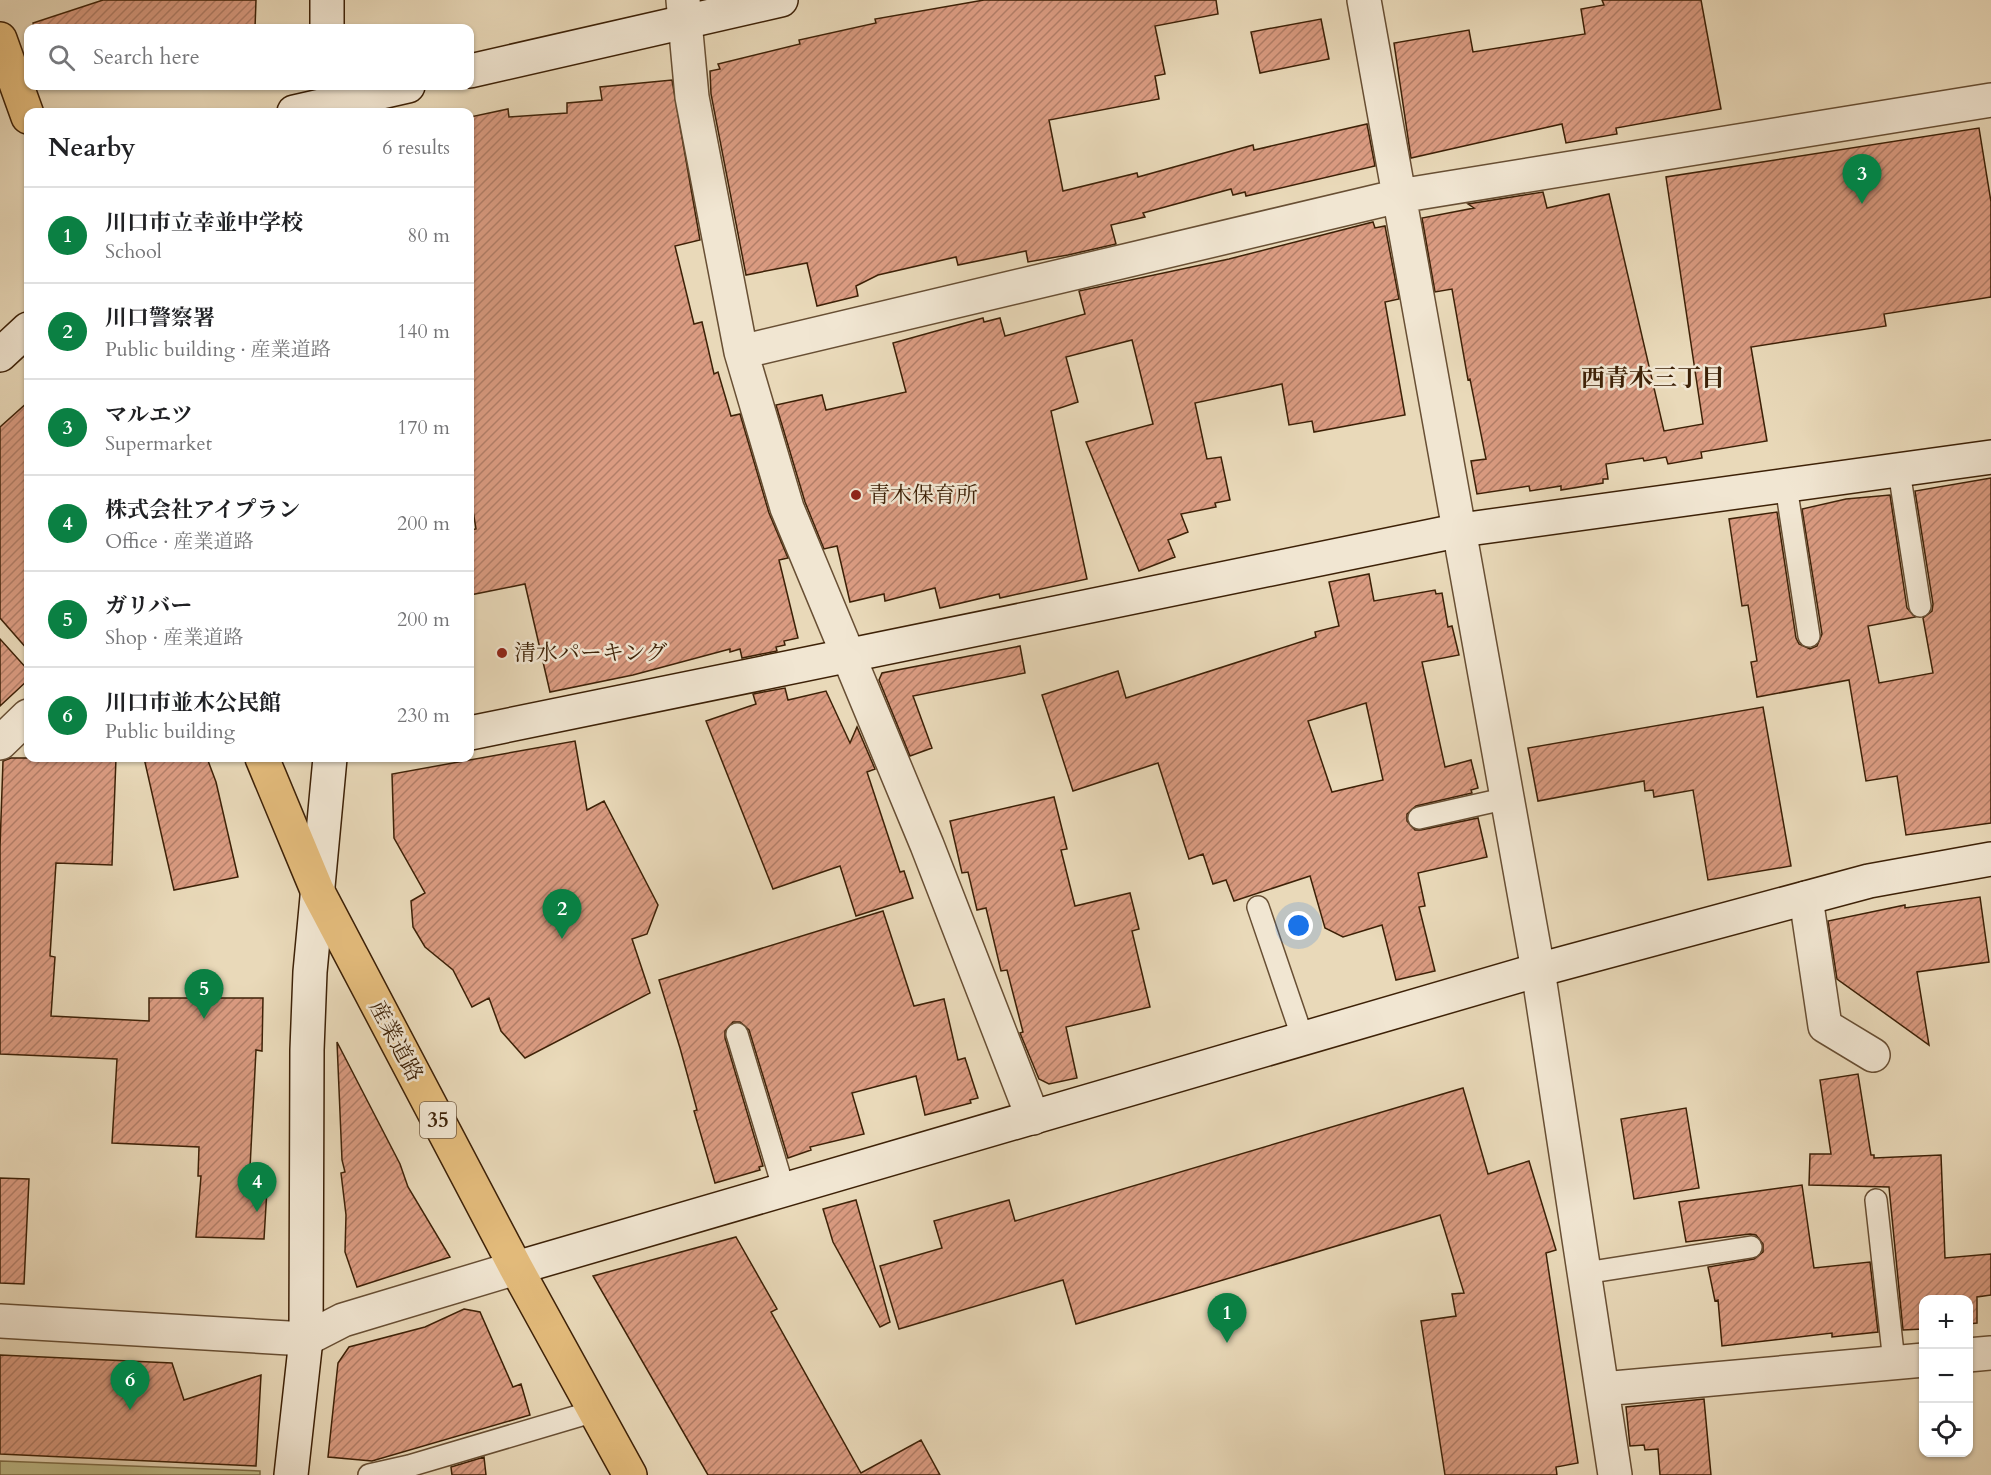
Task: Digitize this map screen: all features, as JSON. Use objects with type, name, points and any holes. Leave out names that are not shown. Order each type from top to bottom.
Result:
[{"type":"main road","points":[[0,39],[25,108]]},
{"type":"main road","name":"産業道路","points":[[264,762],[317,890],[516,1268],[630,1475]]},
{"type":"street","points":[[327,0],[327,24]]},
{"type":"street","points":[[474,70],[684,11],[781,0]]},
{"type":"street","points":[[1364,0],[1461,530],[1538,970],[1615,1475]]},
{"type":"street","points":[[684,11],[692,97],[741,352],[787,508],[927,845],[1033,1118]]},
{"type":"street","points":[[309,108],[389,90]]},
{"type":"street","points":[[741,352],[1399,196],[1991,100]]},
{"type":"street","points":[[0,355],[24,333]]},
{"type":"street","points":[[474,732],[848,658],[1461,530],[1991,458]]},
{"type":"street","points":[[0,742],[24,720]]},
{"type":"street","points":[[291,1475],[306,1339],[307,1050],[317,890],[330,762]]},
{"type":"street","points":[[0,1321],[306,1339],[343,1320],[516,1268],[1538,970],[1869,881],[1991,859]]},
{"type":"street","points":[[1806,898],[1825,1026],[1873,1055]]},
{"type":"street","points":[[1973,1355],[1991,1353]]},
{"type":"street","points":[[1602,1389],[1909,1361]]},
{"type":"lane","points":[[1899,471],[1920,606]]},
{"type":"lane","points":[[1786,486],[1809,636]]},
{"type":"lane","points":[[1419,818],[1508,798]]},
{"type":"lane","points":[[1258,907],[1303,1039]]},
{"type":"lane","points":[[737,1034],[784,1190]]},
{"type":"lane","points":[[1876,1200],[1909,1361]]},
{"type":"lane","points":[[1585,1273],[1751,1247]]},
{"type":"lane","points":[[369,1475],[409,1466],[595,1411]]},
{"type":"shaded area","points":[[0,1461],[260,1471],[260,1475],[0,1475]]},
{"type":"building","points":[[103,0],[256,0],[255,24],[33,23]]},
{"type":"building","points":[[984,0],[1216,0],[1218,14],[1155,26],[1165,74],[1155,76],[1159,99],[1049,120],[1063,191],[1137,173],[1138,177],[1253,145],[1254,150],[1367,124],[1375,166],[1246,196],[1245,192],[1233,195],[1231,189],[1143,213],[1145,217],[1111,225],[1116,244],[1068,255],[1028,262],[1026,251],[958,265],[956,257],[878,275],[856,286],[858,296],[817,306],[807,263],[746,275],[711,94],[710,71],[720,69],[718,64],[800,44],[799,40],[876,23],[875,19]]},
{"type":"building","points":[[1602,0],[1701,0],[1721,109],[1616,128],[1617,134],[1566,143],[1562,124],[1411,158],[1394,43],[1469,30],[1473,52],[1585,34],[1581,9],[1604,5]]},
{"type":"building","points":[[1321,19],[1329,59],[1260,73],[1251,32]]},
{"type":"building","points":[[672,80],[700,240],[675,246],[694,324],[702,322],[714,374],[718,372],[731,416],[740,414],[769,513],[788,558],[779,560],[798,638],[784,641],[785,645],[776,647],[777,651],[742,658],[740,649],[730,652],[730,649],[633,675],[550,692],[525,584],[474,594],[474,529],[476,529],[474,517],[474,116],[508,109],[509,117],[567,113],[567,103],[602,100],[600,87]]},
{"type":"building","points":[[1979,128],[1991,202],[1991,297],[1884,314],[1886,326],[1751,347],[1767,441],[1701,452],[1702,458],[1668,464],[1666,457],[1606,464],[1608,479],[1603,479],[1603,483],[1561,490],[1561,486],[1530,491],[1529,486],[1477,494],[1471,461],[1486,459],[1470,379],[1468,380],[1452,289],[1435,292],[1422,218],[1474,208],[1468,204],[1543,192],[1547,208],[1609,194],[1664,431],[1703,424],[1666,177]]},
{"type":"building","points":[[1373,222],[1375,228],[1385,226],[1399,299],[1385,302],[1405,415],[1314,432],[1312,421],[1289,425],[1282,384],[1195,403],[1207,459],[1221,457],[1230,500],[1215,503],[1216,507],[1181,514],[1188,532],[1168,540],[1175,557],[1139,571],[1086,442],[1153,424],[1132,340],[1066,357],[1078,402],[1051,411],[1087,579],[1000,598],[999,594],[940,608],[935,588],[885,601],[884,594],[850,602],[837,546],[824,549],[805,502],[776,405],[822,395],[826,410],[906,392],[893,343],[983,318],[984,322],[1000,318],[1005,336],[1085,314],[1079,291],[1229,259]]},
{"type":"building","points":[[24,406],[24,645],[0,618],[0,427]]},
{"type":"building","points":[[1991,478],[1991,823],[1906,835],[1897,776],[1866,781],[1849,680],[1757,697],[1751,662],[1757,661],[1748,605],[1742,606],[1729,519],[1777,512],[1796,638],[1799,644],[1810,649],[1817,646],[1822,634],[1802,509],[1846,499],[1890,495],[1907,608],[1915,617],[1868,626],[1879,683],[1933,673],[1923,618],[1932,611],[1933,604],[1915,491]]},
{"type":"building","points":[[1369,574],[1374,601],[1435,590],[1436,594],[1442,593],[1448,627],[1452,626],[1459,655],[1422,662],[1445,767],[1471,760],[1478,788],[1471,790],[1472,793],[1416,806],[1407,814],[1407,821],[1415,830],[1421,830],[1478,818],[1487,857],[1418,873],[1425,906],[1419,907],[1435,971],[1396,980],[1382,925],[1343,937],[1325,928],[1310,876],[1234,901],[1226,880],[1213,884],[1203,854],[1189,859],[1158,763],[1073,791],[1042,695],[1118,671],[1126,698],[1316,637],[1315,632],[1339,626],[1329,582]],"holes":[[[1366,703],[1383,780],[1332,792],[1308,721]]]},
{"type":"building","points":[[0,639],[24,666],[24,684],[0,706]]},
{"type":"building","points":[[1020,646],[1025,673],[913,696],[932,748],[910,756],[879,680],[882,673]]},
{"type":"building","points":[[785,688],[788,700],[826,691],[850,743],[857,727],[875,769],[867,772],[900,872],[904,871],[913,898],[856,916],[840,866],[773,889],[706,721],[756,704],[753,694]]},
{"type":"building","points":[[1763,707],[1791,866],[1708,880],[1693,790],[1654,797],[1653,790],[1645,791],[1644,781],[1538,801],[1528,748]]},
{"type":"building","points":[[575,741],[587,810],[604,801],[658,905],[647,934],[632,939],[650,993],[525,1058],[501,1031],[489,998],[472,1007],[453,970],[425,947],[413,927],[411,901],[425,893],[394,838],[392,774],[459,762],[474,762],[474,759]]},
{"type":"building","points":[[11,758],[24,758],[24,762],[116,762],[112,865],[56,863],[50,956],[55,957],[51,1016],[149,1021],[149,998],[263,998],[262,1051],[256,1050],[249,1188],[267,1189],[264,1239],[196,1237],[201,1176],[198,1176],[199,1147],[112,1143],[117,1059],[0,1054],[0,847],[3,761]]},
{"type":"building","points":[[145,762],[208,762],[216,782],[238,877],[174,890]]},
{"type":"building","points":[[1054,797],[1067,849],[1061,850],[1075,906],[1130,893],[1139,929],[1132,931],[1150,1007],[1066,1027],[1077,1078],[1049,1084],[1039,1079],[1020,1033],[1023,1032],[1007,970],[1001,971],[986,908],[977,910],[968,872],[962,873],[950,821]]},
{"type":"building","points":[[1980,897],[1989,962],[1917,972],[1929,1045],[1837,979],[1828,921],[1905,905],[1905,908]]},
{"type":"building","points":[[883,911],[914,1006],[944,999],[958,1060],[965,1058],[978,1098],[970,1100],[971,1103],[925,1115],[916,1076],[852,1093],[864,1134],[810,1147],[811,1150],[788,1158],[749,1030],[740,1022],[733,1022],[725,1031],[725,1038],[763,1166],[759,1167],[760,1170],[715,1183],[694,1111],[697,1110],[680,1048],[659,980]]},
{"type":"building","points":[[337,1042],[400,1164],[408,1187],[450,1257],[357,1287],[345,1252],[346,1215],[341,1173],[345,1172],[342,1160]]},
{"type":"building","points":[[1858,1074],[1871,1155],[1874,1155],[1874,1158],[1941,1155],[1945,1258],[1991,1254],[1991,1295],[1977,1297],[1977,1323],[1973,1323],[1973,1295],[1919,1295],[1919,1329],[1903,1330],[1889,1187],[1809,1185],[1810,1154],[1831,1154],[1820,1080]]},
{"type":"building","points":[[1463,1088],[1488,1174],[1529,1161],[1556,1250],[1546,1253],[1578,1463],[1556,1467],[1557,1475],[1445,1475],[1421,1321],[1456,1316],[1452,1294],[1464,1293],[1440,1215],[1076,1324],[1063,1280],[899,1329],[880,1266],[942,1248],[934,1221],[1009,1200],[1015,1221]]},
{"type":"building","points":[[1686,1108],[1699,1188],[1634,1199],[1621,1119]]},
{"type":"building","points":[[0,1178],[29,1179],[24,1284],[0,1283]]},
{"type":"building","points":[[1802,1185],[1814,1268],[1870,1262],[1878,1332],[1832,1337],[1832,1333],[1722,1346],[1718,1300],[1715,1301],[1708,1267],[1754,1259],[1763,1252],[1763,1244],[1756,1235],[1750,1234],[1686,1242],[1679,1202]]},
{"type":"building","points":[[856,1200],[890,1322],[880,1327],[833,1242],[823,1209]]},
{"type":"building","points":[[736,1237],[777,1309],[771,1312],[861,1473],[921,1440],[940,1475],[708,1475],[593,1276]]},
{"type":"building","points":[[464,1309],[480,1312],[513,1387],[521,1384],[530,1415],[372,1461],[328,1457],[338,1363],[349,1347],[425,1327]]},
{"type":"building","points":[[0,1355],[172,1363],[184,1400],[261,1375],[256,1466],[0,1454]]},
{"type":"building","points":[[1704,1399],[1711,1475],[1660,1475],[1658,1449],[1645,1450],[1644,1445],[1630,1446],[1626,1407]]},
{"type":"building","points":[[484,1457],[486,1475],[452,1475],[451,1467]]},
{"type":"place","name":"マルエツ","points":[[1862,204]]},
{"type":"place","name":"青木保育所","points":[[856,495]]},
{"type":"place","name":"清水パーキング","points":[[502,653]]},
{"type":"place","name":"川口警察署","points":[[562,939]]},
{"type":"place","name":"ガリバー","points":[[204,1019]]},
{"type":"place","name":"株式会社アイプラン","points":[[257,1212]]},
{"type":"place","name":"川口市立幸並中学校","points":[[1227,1343]]},
{"type":"place","name":"川口市並木公民館","points":[[130,1410]]},
{"type":"district","name":"西青木三丁目","points":[[1653,378]]}]
